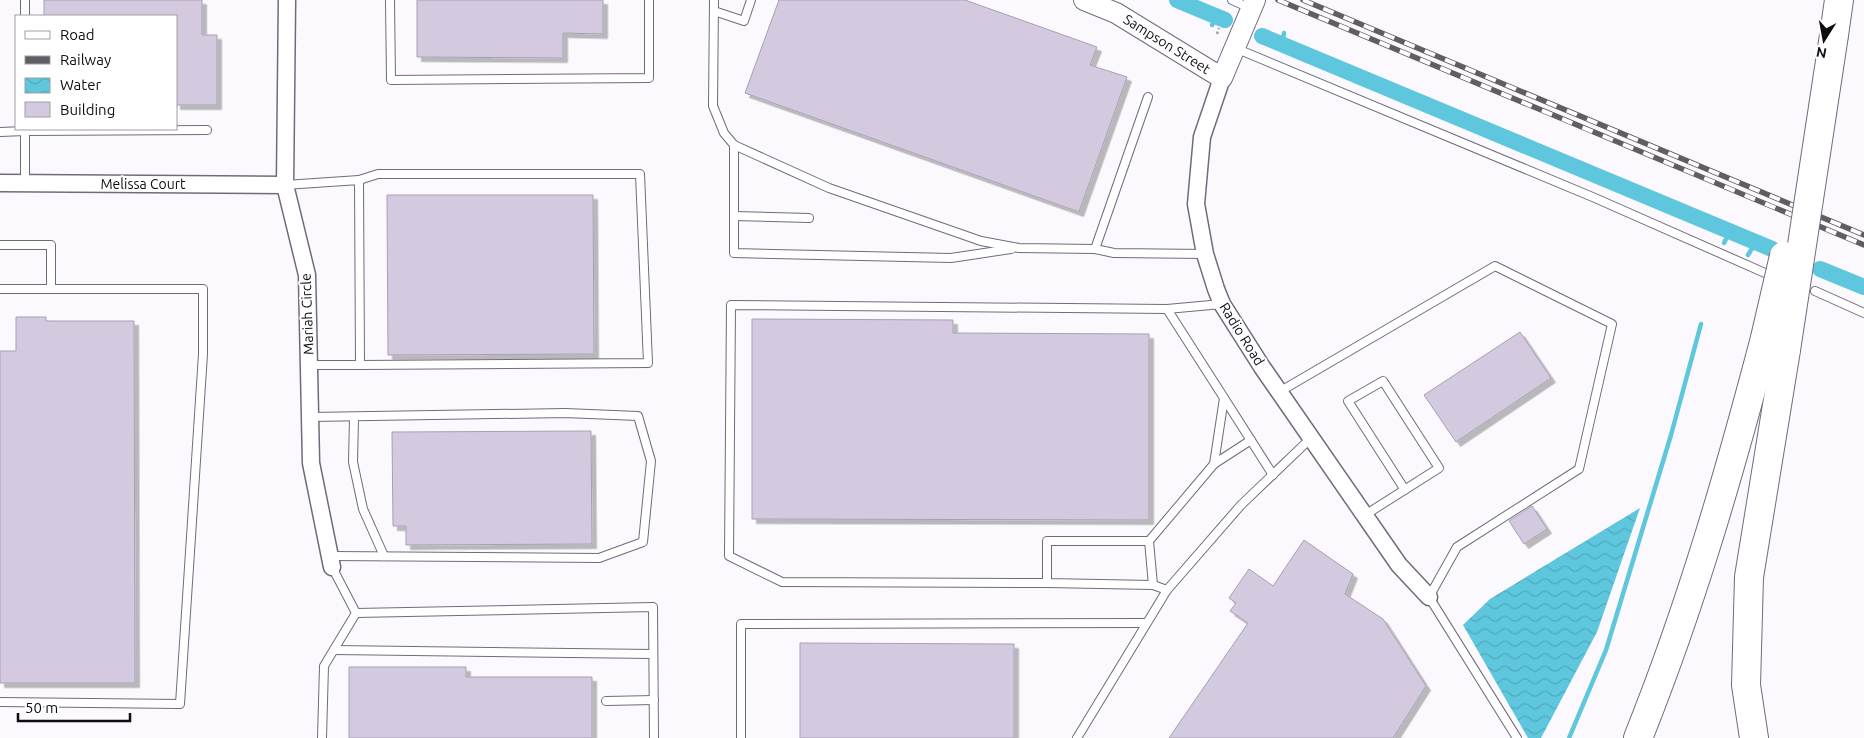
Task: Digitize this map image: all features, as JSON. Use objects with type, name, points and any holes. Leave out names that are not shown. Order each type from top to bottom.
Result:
[{"type":"highway","points":[[1754,738],[1746,685],[1748,577],[1776,344],[1839,0]]},
{"type":"highway","points":[[1638,738],[1662,678],[1700,570],[1776,344]]},
{"type":"street","name":"Mariah Circle","points":[[287,0],[285,185],[307,275],[311,463],[331,562]]},
{"type":"street","name":"Sampson Street","points":[[1084,0],[1116,13],[1222,78]]},
{"type":"street","name":"Radio Road","points":[[1252,8],[1222,78],[1202,137],[1196,204],[1205,254],[1222,304],[1279,392],[1399,565],[1429,597]]},
{"type":"street","name":"Melissa Court","points":[[0,183],[285,185]]},
{"type":"lane","points":[[25,0],[25,15]]},
{"type":"lane","points":[[390,0],[391,80],[649,78],[649,0]]},
{"type":"lane","points":[[714,0],[713,106],[724,133],[734,146],[829,188],[981,241],[1019,248]]},
{"type":"lane","points":[[714,11],[744,21],[751,0]]},
{"type":"lane","points":[[1232,0],[1252,8]]},
{"type":"lane","points":[[1236,43],[1765,273]]},
{"type":"lane","points":[[1095,249],[1148,97]]},
{"type":"lane","points":[[24,183],[25,130]]},
{"type":"lane","points":[[0,132],[25,130],[207,130]]},
{"type":"lane","points":[[734,146],[734,253],[951,258],[1019,248],[1205,254]]},
{"type":"lane","points":[[285,185],[359,180],[378,174],[640,174],[648,364],[309,365]]},
{"type":"lane","points":[[359,180],[360,365]]},
{"type":"lane","points":[[734,216],[809,218]]},
{"type":"lane","points":[[0,244],[52,245],[51,289]]},
{"type":"lane","points":[[1279,392],[1495,266],[1612,324],[1579,469],[1457,547],[1429,597],[1517,738]]},
{"type":"lane","points":[[0,289],[203,289],[203,354],[180,704],[0,702]]},
{"type":"lane","points":[[1815,291],[1864,313]]},
{"type":"lane","points":[[1167,590],[1153,585],[782,582],[729,556],[730,305],[1167,309],[1222,304]]},
{"type":"lane","points":[[1167,309],[1273,475]]},
{"type":"lane","points":[[1365,515],[1439,468],[1383,381],[1348,401],[1404,490]]},
{"type":"lane","points":[[1214,464],[1224,398]]},
{"type":"lane","points":[[310,417],[354,418],[565,413],[638,416],[651,461],[644,542],[599,558],[384,556],[331,562],[356,613]]},
{"type":"lane","points":[[354,418],[353,462],[363,509],[384,556]]},
{"type":"lane","points":[[1077,738],[1167,590],[1241,505],[1312,438]]},
{"type":"lane","points":[[1153,585],[1149,541],[1214,464],[1251,440]]},
{"type":"lane","points":[[1047,583],[1047,541],[1149,541]]},
{"type":"lane","points":[[356,613],[653,607],[654,738]]},
{"type":"lane","points":[[322,738],[324,666],[356,613]]},
{"type":"lane","points":[[741,738],[741,624],[1146,623]]},
{"type":"lane","points":[[334,650],[653,654]]},
{"type":"lane","points":[[606,701],[654,700]]},
{"type":"path","points":[[1217,34],[1219,28]]},
{"type":"water","points":[[1640,508],[1597,632],[1541,738],[1528,738],[1463,625],[1490,599]]},
{"type":"building","points":[[44,0],[202,0],[202,35],[217,35],[217,105],[178,105],[178,15],[44,15]]},
{"type":"building","points":[[417,0],[603,0],[603,34],[563,33],[563,58],[417,57]]},
{"type":"building","points":[[779,0],[965,0],[1097,47],[1090,65],[1127,77],[1079,212],[745,93]]},
{"type":"building","points":[[387,195],[593,195],[594,354],[388,355]]},
{"type":"building","points":[[16,317],[46,317],[46,321],[134,321],[135,683],[0,683],[0,351],[16,351]]},
{"type":"building","points":[[752,319],[953,320],[953,333],[1149,334],[1149,520],[752,519]]},
{"type":"building","points":[[1520,332],[1551,378],[1456,442],[1424,395]]},
{"type":"building","points":[[591,431],[592,544],[406,545],[406,526],[393,526],[392,432]]},
{"type":"building","points":[[1532,506],[1547,529],[1524,544],[1509,521]]},
{"type":"building","points":[[1304,540],[1353,574],[1345,594],[1383,619],[1426,686],[1393,738],[1169,738],[1248,623],[1230,611],[1236,603],[1229,598],[1249,569],[1273,586]]},
{"type":"building","points":[[800,643],[1014,644],[1014,738],[800,738]]},
{"type":"building","points":[[349,667],[466,667],[466,677],[592,677],[592,738],[349,738]]},
{"type":"waterway","points":[[1177,0],[1225,20]]},
{"type":"waterway","points":[[1212,25],[1217,17]]},
{"type":"waterway","points":[[1283,39],[1284,33]]},
{"type":"waterway","points":[[1262,36],[1772,249]]},
{"type":"waterway","points":[[1724,243],[1730,231]]},
{"type":"waterway","points":[[1748,255],[1756,242]]},
{"type":"waterway","points":[[1820,269],[1864,287]]},
{"type":"waterway","points":[[1569,738],[1606,650],[1671,435],[1701,324]]},
{"type":"railway","points":[[1278,0],[1864,245]]},
{"type":"railway","points":[[1303,0],[1864,235]]}]
